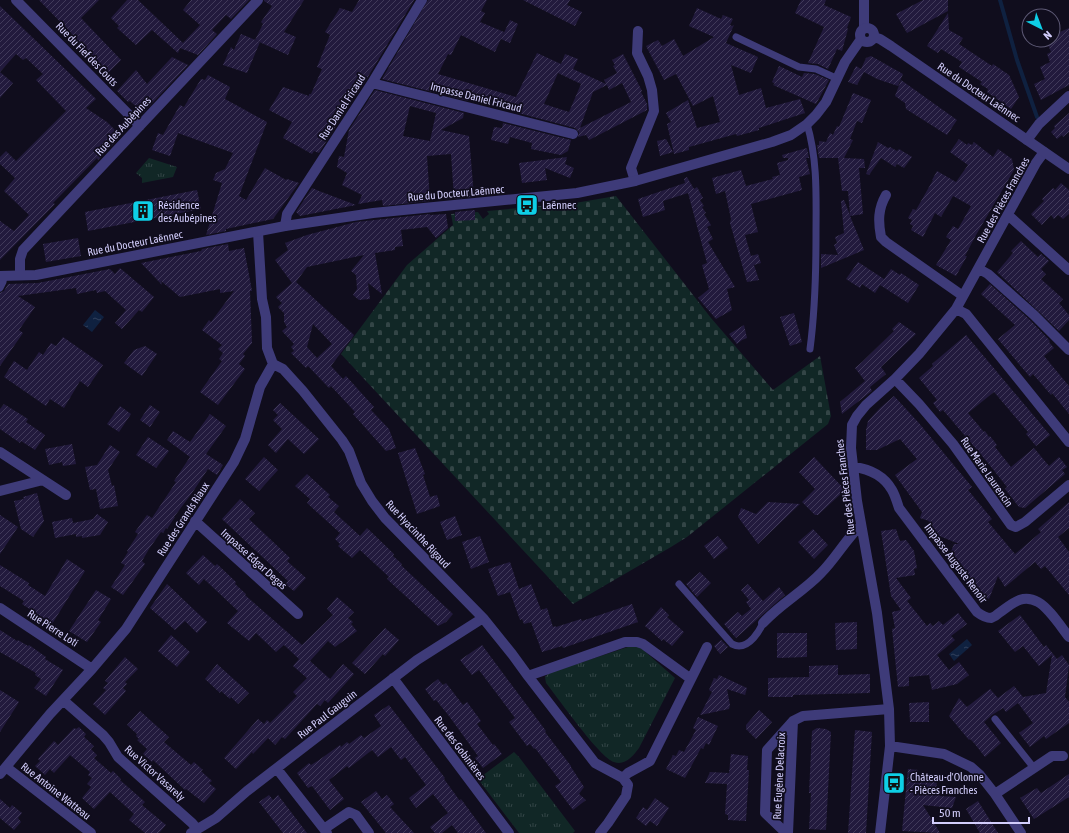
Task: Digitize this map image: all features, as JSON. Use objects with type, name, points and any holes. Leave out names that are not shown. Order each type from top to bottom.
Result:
[{"type":"street","name":"Rue du Fief des Couts","points":[[16,0],[140,126]]},
{"type":"street","name":"Rue des Aubépines","points":[[20,275],[20,259],[23,250],[258,0]]},
{"type":"street","name":"Rue Daniel Fricaud","points":[[285,226],[287,214],[372,83],[422,0]]},
{"type":"street","points":[[864,0],[864,28],[860,34],[861,39],[864,42],[869,42],[874,37],[874,32],[871,28],[864,28]]},
{"type":"street","points":[[634,181],[630,168],[654,111],[652,90],[648,76],[637,53],[638,31]]},
{"type":"street","name":"Rue du Docteur Laënnec","points":[[874,37],[891,46],[1069,169]]},
{"type":"street","name":"Rue du Docteur Laënnec","points":[[2,276],[36,275],[285,226],[372,213],[577,193],[634,181],[792,135],[807,124],[826,102],[845,62],[861,39]]},
{"type":"street","name":"Impasse Daniel Fricaud","points":[[372,83],[573,134]]},
{"type":"street","points":[[1027,140],[1039,124],[1069,96]]},
{"type":"street","name":"Rue des Pièces Franches","points":[[880,833],[890,746],[889,709],[877,613],[857,501],[851,448],[852,425],[866,405],[895,379],[919,354],[956,309],[1036,163],[1044,152]]},
{"type":"street","points":[[886,195],[878,212],[881,237],[963,296]]},
{"type":"street","points":[[1008,215],[1069,270]]},
{"type":"street","points":[[258,232],[262,299],[266,317],[267,348],[274,364]]},
{"type":"street","points":[[979,269],[988,274],[1034,315],[1069,350]]},
{"type":"street","points":[[956,309],[966,314],[1069,442]]},
{"type":"street","name":"Rue des Grands Riaux","points":[[3,771],[50,714],[92,669],[126,628],[234,462],[245,439],[260,387],[274,364]]},
{"type":"street","name":"Rue Hyacinthe Rigaud","points":[[274,364],[283,369],[337,431],[349,451],[361,483],[385,518],[483,618],[595,763],[623,778]]},
{"type":"street","name":"Rue Marie Laurencin","points":[[895,379],[919,404],[953,444],[1011,526],[1016,527],[1025,522],[1069,485]]},
{"type":"street","points":[[0,452],[66,495]]},
{"type":"street","name":"Impasse Auguste Renoir","points":[[854,468],[874,473],[892,489],[899,508],[977,612],[990,618],[995,617],[1016,600],[1024,598],[1032,600],[1045,607],[1069,637]]},
{"type":"street","points":[[0,491],[43,480]]},
{"type":"street","name":"Impasse Edgar Degas","points":[[195,521],[298,614]]},
{"type":"street","points":[[762,623],[773,612],[822,573],[861,525]]},
{"type":"street","name":"Rue Pierre Loti","points":[[0,608],[92,669]]},
{"type":"street","name":"Rue Paul Gauguin","points":[[194,832],[216,818],[247,791],[426,653],[483,618]]},
{"type":"street","points":[[528,676],[625,642],[631,642],[643,644],[691,679]]},
{"type":"street","points":[[600,833],[626,796],[628,785],[623,778],[628,773],[650,761],[707,647]]},
{"type":"street","name":"Rue des Gobinières","points":[[393,678],[509,833]]},
{"type":"street","name":"Rue Victor Vasarely","points":[[64,700],[103,735],[118,756],[192,823],[194,832]]},
{"type":"street","name":"Rue Eugène Delacroix","points":[[787,833],[765,813],[768,750],[794,721],[803,716],[889,709]]},
{"type":"street","name":"Rue Eugène Delacroix","points":[[787,833],[794,721]]},
{"type":"street","points":[[890,746],[944,754],[971,767],[980,775],[995,794],[1021,833]]},
{"type":"street","points":[[995,794],[1052,756],[1063,756]]},
{"type":"street","points":[[277,768],[325,831],[348,812],[356,815],[369,833]]},
{"type":"street","name":"Rue Antoine Watteau","points":[[3,771],[91,833]]},
{"type":"lane","points":[[736,37],[799,67],[816,69],[838,79]]},
{"type":"lane","points":[[807,124],[813,150],[816,179],[815,312],[810,348]]},
{"type":"lane","points":[[0,288],[3,282],[2,276]]},
{"type":"lane","points":[[679,584],[732,644],[739,646],[746,643],[760,631],[762,623]]},
{"type":"lane","points":[[995,719],[1034,768]]},
{"type":"green space","points":[[149,158],[177,167],[173,177],[142,183],[142,178],[136,173]]},
{"type":"green space","points":[[616,196],[711,318],[773,390],[820,356],[831,416],[828,424],[687,537],[573,604],[341,354],[407,265],[453,225],[451,214],[478,212],[483,219],[489,214],[487,211],[575,203]]},
{"type":"green space","points":[[634,645],[641,648],[675,678],[639,748],[628,760],[618,763],[608,758],[589,739],[546,683],[545,677],[549,673]]},
{"type":"green space","points":[[514,752],[575,831],[573,833],[519,833],[478,779]]},
{"type":"water","points":[[95,310],[104,317],[92,332],[83,325]]},
{"type":"water","points":[[967,639],[972,645],[954,661],[949,654]]},
{"type":"building","points":[[39,0],[99,0],[81,18],[121,60],[108,73],[71,36],[72,34]]},
{"type":"building","points":[[127,0],[138,0],[183,43],[200,25],[183,10],[191,0],[249,0],[231,19],[226,15],[212,30],[217,34],[198,55],[180,48],[178,53],[152,30],[136,45],[117,28],[119,26],[111,18]]},
{"type":"building","points":[[264,0],[304,0],[284,32],[296,37],[288,55],[255,40],[263,24],[261,22],[272,6]]},
{"type":"building","points":[[359,0],[414,0],[366,80],[319,153],[314,151],[312,154],[283,138],[292,122],[269,110],[283,87],[309,96],[309,94],[311,94],[322,69],[317,67],[330,35],[325,32],[340,8],[352,12]]},
{"type":"building","points":[[428,0],[487,0],[481,11],[485,13],[480,22],[504,32],[495,52],[461,35],[451,55],[448,54],[438,74],[516,97],[537,53],[561,64],[565,54],[578,59],[573,69],[606,84],[604,80],[617,73],[613,66],[615,65],[612,60],[623,54],[642,91],[641,92],[647,104],[647,110],[589,140],[586,135],[578,137],[579,132],[575,128],[507,110],[508,106],[469,95],[468,101],[382,79]],"holes":[[[558,73],[581,84],[569,112],[544,104]],[[622,83],[631,102],[580,128],[593,92],[607,85],[609,90]]]},
{"type":"building","points":[[523,0],[570,0],[567,5],[582,12],[575,26]]},
{"type":"building","points":[[801,0],[826,0],[824,5],[851,17],[842,51],[837,49],[828,69],[818,64],[808,63],[824,27],[795,13]]},
{"type":"building","points":[[923,0],[948,0],[948,11],[907,33],[896,14]]},
{"type":"building","points":[[0,6],[96,99],[86,108],[107,122],[121,136],[53,203],[55,204],[0,260],[0,221],[14,231],[29,215],[4,191],[15,178],[0,164],[0,157],[6,151],[16,161],[66,111],[36,80],[43,74],[26,58],[23,60],[16,54],[0,72]]},
{"type":"building","points":[[697,8],[721,19],[723,15],[733,19],[730,25],[734,25],[726,43],[758,57],[751,73],[731,65],[739,95],[761,88],[766,108],[800,99],[805,113],[759,128],[759,130],[737,136],[736,134],[689,147],[689,150],[674,154],[667,124],[671,122],[666,113],[688,100],[697,128],[720,122],[713,96],[693,106],[676,74],[664,80],[646,46],[658,40],[662,46],[674,39],[683,56],[714,37],[689,26]]},
{"type":"building","points":[[948,13],[949,30],[963,38],[959,44],[992,66],[993,64],[1009,75],[1019,97],[1011,109],[987,92],[988,89],[980,84],[982,82],[959,67],[962,62],[941,49],[938,53],[927,46]]},
{"type":"building","points":[[510,20],[518,24],[510,43],[501,39]]},
{"type":"building","points":[[1069,28],[1069,85],[1041,100],[1034,84],[1045,79],[1040,67],[1050,62],[1047,54],[1051,52],[1049,48],[1061,48],[1061,32]]},
{"type":"building","points":[[241,34],[260,42],[247,73],[223,65],[231,47],[234,50]]},
{"type":"building","points":[[871,56],[903,74],[898,86],[877,79],[864,72],[857,85],[848,82],[856,66],[861,69],[866,58]]},
{"type":"building","points":[[172,57],[188,65],[143,113],[130,101],[128,102],[117,91],[136,70],[147,84]]},
{"type":"building","points":[[779,66],[802,77],[804,73],[815,74],[829,80],[816,104],[773,85],[775,84],[772,82]]},
{"type":"building","points":[[0,72],[13,83],[0,98]]},
{"type":"building","points":[[208,75],[230,87],[225,99],[267,122],[239,196],[246,200],[265,168],[286,180],[299,183],[273,219],[206,235],[222,183],[213,180],[216,173],[225,169],[233,153],[178,133],[170,156],[152,150],[158,133],[163,135],[180,105],[184,107],[201,79],[205,80]]},
{"type":"building","points":[[901,80],[957,120],[947,135],[906,109],[905,103],[895,96]]},
{"type":"building","points":[[375,90],[464,113],[463,118],[441,130],[469,136],[474,197],[454,199],[451,154],[427,156],[430,201],[383,206],[382,200],[358,204],[362,195],[342,185],[347,173],[337,167],[339,156],[344,157],[349,130]],"holes":[[[410,106],[436,113],[430,141],[403,136]]]},
{"type":"building","points":[[853,93],[871,100],[862,123],[857,121],[850,139],[853,140],[844,158],[864,159],[865,168],[859,168],[863,214],[850,216],[864,250],[821,268],[821,254],[838,255],[834,245],[837,243],[835,237],[844,233],[841,201],[844,200],[850,215],[848,191],[842,191],[838,158],[819,158],[817,145],[819,145],[819,141],[826,142],[830,133],[833,135],[837,126],[839,127]]},
{"type":"building","points":[[1069,113],[1069,132],[1063,137],[1062,135],[1057,139],[1051,132],[1055,128],[1054,126]]},
{"type":"building","points":[[503,123],[571,140],[568,151],[561,155],[531,149],[532,143],[510,137],[508,144],[491,140],[494,127],[502,128]]},
{"type":"building","points":[[666,139],[673,152],[660,156],[657,141]]},
{"type":"building","points":[[959,139],[967,145],[968,143],[972,145],[974,142],[993,157],[998,149],[1012,159],[1014,170],[976,235],[956,276],[936,265],[951,240],[946,237],[953,226],[958,229],[971,206],[953,196],[941,217],[935,213],[923,237],[911,230],[913,226],[910,224],[912,220],[908,218],[913,209],[916,210],[937,171],[956,182],[968,165],[950,152]]},
{"type":"building","points":[[878,142],[897,151],[899,149],[912,157],[904,168],[897,164],[895,167],[881,158],[869,175],[866,174]]},
{"type":"building","points":[[807,148],[809,158],[806,158],[810,174],[799,177],[802,190],[751,204],[758,232],[745,235],[751,256],[758,254],[761,263],[754,265],[759,280],[747,282],[730,223],[731,219],[725,191],[716,194],[712,178],[741,170],[746,186],[773,179],[772,177],[780,175],[777,163],[788,160],[788,158],[783,158],[782,155]]},
{"type":"building","points":[[567,157],[565,164],[574,168],[570,178],[545,168],[547,180],[522,183],[519,163]]},
{"type":"building","points":[[687,177],[694,189],[697,187],[703,198],[700,200],[706,213],[704,214],[711,225],[707,227],[713,239],[708,242],[735,287],[727,289],[732,310],[716,319],[698,298],[709,289],[702,265],[707,263],[688,193],[663,201],[665,210],[643,217],[638,199],[685,183],[684,179]]},
{"type":"building","points":[[1061,183],[1069,190],[1069,214],[1063,219],[1058,215],[1054,219],[1051,215],[1042,225],[1031,214],[1044,201],[1042,199],[1053,188],[1055,190]]},
{"type":"building","points":[[312,188],[356,205],[300,216],[296,212]]},
{"type":"building","name":"Résidence des Aubépines","points":[[197,190],[201,209],[88,231],[85,212]]},
{"type":"building","points":[[475,210],[475,220],[455,221],[455,212]]},
{"type":"building","points":[[430,214],[446,214],[448,228],[436,238],[427,227],[401,230],[403,246],[395,247],[395,250],[375,253],[382,294],[368,283],[370,299],[359,300],[353,295],[357,289],[356,275],[351,271],[364,255],[307,267],[296,282],[354,335],[331,366],[343,379],[346,376],[374,407],[371,410],[389,429],[396,448],[386,451],[353,414],[355,412],[331,386],[329,388],[308,366],[306,368],[291,353],[294,351],[291,347],[294,344],[282,331],[287,327],[284,322],[284,313],[278,307],[282,303],[276,297],[292,283],[275,260],[288,250],[285,243],[307,235],[356,222]],"holes":[[[313,324],[332,344],[317,358],[307,347]]]},
{"type":"building","points":[[78,238],[81,256],[46,262],[43,244]]},
{"type":"building","points":[[1021,241],[1038,257],[1041,254],[1049,261],[1041,269],[1046,274],[1041,279],[1063,299],[1059,303],[1069,315],[1069,320],[1059,331],[997,272],[1013,253],[1011,251]]},
{"type":"building","points":[[228,244],[229,251],[244,248],[252,291],[250,291],[252,343],[243,354],[245,356],[239,364],[245,369],[218,405],[200,392],[222,361],[219,359],[223,353],[218,349],[222,345],[202,330],[209,320],[211,322],[234,291],[220,293],[220,289],[180,297],[161,281],[162,285],[141,263]]},
{"type":"building","points":[[858,262],[884,279],[875,293],[862,284],[860,288],[846,279]]},
{"type":"building","points":[[120,268],[154,297],[142,312],[139,310],[122,329],[115,323],[126,310],[105,291],[97,293],[96,290],[77,294],[76,288],[18,296],[35,307],[19,330],[23,333],[0,366],[0,293],[4,291],[8,284],[38,283],[110,269],[115,274]]},
{"type":"building","points":[[891,269],[900,275],[901,273],[919,285],[908,303],[880,285]]},
{"type":"building","points":[[990,284],[1030,320],[1050,341],[1049,342],[1054,348],[1044,356],[1069,386],[1069,414],[1052,393],[1051,395],[1033,374],[1030,377],[998,339],[1015,325],[981,294]]},
{"type":"building","points":[[794,313],[802,342],[790,346],[780,317]]},
{"type":"building","points":[[899,322],[916,334],[881,367],[886,374],[870,387],[872,391],[842,414],[840,402],[865,381],[855,368],[894,331],[892,329]]},
{"type":"building","points":[[744,325],[747,338],[737,344],[729,334]]},
{"type":"building","points":[[966,335],[1050,435],[1036,446],[1026,434],[1028,432],[994,392],[968,413],[984,432],[985,431],[989,437],[990,436],[997,445],[995,447],[1011,467],[1034,448],[1049,466],[1059,457],[1067,467],[1062,470],[1065,474],[1025,508],[1019,507],[1005,489],[1007,487],[988,463],[943,410],[940,412],[933,403],[937,400],[919,378],[933,366],[932,364]]},
{"type":"building","points":[[63,337],[103,365],[88,387],[80,381],[64,408],[50,399],[46,406],[4,377],[14,361],[27,370],[39,352],[43,355],[51,343],[56,346]]},
{"type":"building","points":[[145,346],[157,354],[142,376],[124,363],[134,350]]},
{"type":"building","points":[[894,396],[918,422],[972,487],[968,490],[992,519],[988,522],[1015,554],[1041,532],[1038,529],[1069,502],[1069,528],[1058,537],[1069,552],[1069,595],[1045,566],[1041,569],[1035,562],[1005,587],[998,576],[989,599],[974,593],[977,588],[971,585],[972,582],[963,578],[966,570],[961,568],[962,565],[953,562],[955,556],[950,554],[954,544],[959,544],[930,532],[933,527],[928,524],[929,521],[920,518],[922,512],[895,475],[917,459],[900,439],[877,450],[866,450],[866,430],[868,421]]},
{"type":"building","points":[[280,403],[319,439],[304,454],[288,439],[276,453],[268,445],[282,429],[273,420],[278,415],[273,410]]},
{"type":"building","points":[[4,404],[28,419],[26,422],[45,435],[35,450],[21,441],[20,443],[0,429],[0,409]]},
{"type":"building","points":[[150,405],[160,412],[150,427],[140,420]]},
{"type":"building","points":[[120,406],[131,414],[119,432],[107,424]]},
{"type":"building","points":[[210,414],[226,426],[206,454],[223,465],[217,475],[208,469],[167,529],[166,528],[163,533],[161,532],[149,549],[142,561],[145,564],[123,595],[111,587],[125,565],[121,563],[138,534],[135,532],[147,515],[152,518],[176,482],[174,481],[190,457],[167,440],[173,431],[190,442]]},
{"type":"building","points":[[148,437],[169,451],[156,468],[136,455]]},
{"type":"building","points":[[72,444],[76,464],[63,466],[62,462],[49,465],[45,449]]},
{"type":"building","points":[[110,445],[120,452],[108,470],[112,486],[114,485],[118,506],[100,509],[96,489],[90,490],[85,467],[97,465]]},
{"type":"building","points":[[415,448],[425,474],[423,475],[430,497],[437,495],[440,506],[417,514],[398,453]]},
{"type":"building","points":[[264,457],[278,470],[259,491],[245,479]]},
{"type":"building","points":[[814,457],[845,490],[818,515],[815,515],[802,502],[815,489],[799,472]]},
{"type":"building","points":[[307,474],[330,495],[328,497],[339,506],[334,512],[360,536],[367,528],[394,554],[393,556],[405,569],[453,614],[446,622],[438,626],[387,579],[389,577],[360,550],[352,558],[338,546],[340,544],[335,539],[340,533],[307,503],[310,499],[295,486]]},
{"type":"building","points":[[37,493],[44,521],[33,537],[21,529],[14,501],[24,499],[23,497]]},
{"type":"building","points":[[240,499],[255,513],[249,519],[290,558],[287,561],[306,578],[294,591],[285,584],[288,581],[222,519]]},
{"type":"building","points":[[768,502],[800,504],[758,544],[738,517],[741,508],[756,514]]},
{"type":"building","points":[[97,514],[108,522],[100,535],[82,538],[82,536],[76,537],[76,534],[55,538],[52,522],[72,518],[73,523],[93,519]]},
{"type":"building","points":[[0,515],[18,527],[0,554]]},
{"type":"building","points":[[455,516],[462,535],[447,540],[440,522]]},
{"type":"building","points":[[813,529],[828,545],[814,559],[798,542]]},
{"type":"building","points":[[896,529],[900,541],[906,540],[914,551],[917,568],[914,569],[915,575],[896,578],[911,598],[907,601],[927,626],[930,623],[933,626],[939,621],[943,625],[958,613],[967,624],[951,636],[955,640],[937,655],[949,670],[959,662],[969,675],[957,684],[932,690],[929,675],[909,677],[909,686],[898,687],[892,629],[895,628],[892,612],[901,610],[891,596],[881,531]]},
{"type":"building","points":[[480,536],[489,562],[471,569],[462,542]]},
{"type":"building","points":[[718,536],[728,548],[714,559],[704,546]]},
{"type":"building","points":[[203,555],[215,566],[217,564],[236,582],[235,584],[246,594],[245,595],[302,645],[333,615],[327,609],[337,597],[354,612],[348,618],[353,622],[351,624],[357,631],[335,647],[328,641],[310,661],[330,679],[343,664],[354,674],[328,703],[325,700],[320,706],[317,704],[285,739],[282,737],[275,745],[268,738],[236,769],[224,758],[258,719],[264,724],[267,720],[270,723],[297,696],[293,692],[307,678],[293,666],[299,659],[284,645],[276,652],[256,633],[249,641],[227,623],[238,611],[204,579],[199,585],[186,573]]},
{"type":"building","points":[[67,559],[85,571],[52,624],[22,604],[24,601],[0,586],[0,565],[29,583],[28,585],[45,596]]},
{"type":"building","points":[[510,562],[519,589],[531,584],[541,610],[547,608],[553,627],[581,619],[582,621],[632,604],[638,622],[563,648],[562,646],[542,652],[531,622],[524,624],[522,619],[520,620],[510,592],[498,596],[488,569]]},
{"type":"building","points":[[700,572],[711,583],[697,597],[686,584]]},
{"type":"building","points":[[167,584],[207,622],[197,633],[185,621],[175,630],[150,608]]},
{"type":"building","points":[[748,584],[763,601],[779,587],[785,595],[736,638],[724,624],[738,612],[742,616],[751,609],[746,602],[749,600],[741,590]]},
{"type":"building","points":[[96,590],[111,599],[98,620],[101,622],[87,642],[69,631]]},
{"type":"building","points":[[661,607],[669,615],[667,617],[684,632],[672,646],[663,639],[662,641],[645,626]]},
{"type":"building","points":[[1020,615],[1044,647],[1046,645],[1057,659],[1062,655],[1069,665],[1065,697],[1069,702],[1069,723],[1046,739],[1044,736],[1030,747],[1019,733],[1033,723],[1018,703],[1006,712],[1003,708],[984,722],[1001,743],[985,757],[949,716],[959,698],[967,707],[990,689],[998,698],[1014,686],[1023,697],[1046,693],[1052,655],[1039,666],[1023,646],[1015,652],[998,631]]},
{"type":"building","points":[[857,622],[857,649],[836,650],[835,623]]},
{"type":"building","points":[[385,628],[399,640],[385,656],[383,654],[365,674],[352,663]]},
{"type":"building","points":[[0,630],[17,641],[18,640],[28,646],[29,645],[46,657],[45,659],[63,670],[46,696],[34,688],[41,679],[35,675],[36,673],[0,652]]},
{"type":"building","points":[[777,633],[807,633],[807,657],[777,658]]},
{"type":"building","points":[[171,635],[190,652],[177,667],[158,651]]},
{"type":"building","points":[[721,640],[728,647],[720,654],[714,646]]},
{"type":"building","points":[[482,645],[546,731],[545,732],[571,766],[584,787],[579,794],[586,800],[573,810],[555,786],[561,782],[535,748],[534,749],[530,744],[527,746],[509,722],[515,718],[479,670],[472,675],[460,660]]},
{"type":"building","points":[[125,657],[138,669],[125,682],[127,684],[123,688],[126,691],[105,715],[93,704],[106,690],[103,688],[108,683],[105,681]]},
{"type":"building","points":[[217,664],[249,693],[238,704],[231,697],[230,699],[221,691],[220,693],[205,679]]},
{"type":"building","points":[[838,665],[838,675],[870,674],[870,693],[768,697],[768,678],[809,677],[809,666]]},
{"type":"building","points":[[719,675],[747,688],[745,695],[727,689],[730,705],[729,709],[700,715],[712,692],[709,690],[714,678],[717,679]]},
{"type":"building","points":[[438,679],[443,685],[446,683],[463,705],[467,702],[481,721],[477,724],[502,754],[483,768],[475,758],[478,756],[449,716],[436,700],[434,701],[425,689]]},
{"type":"building","points":[[0,690],[19,702],[0,732]]},
{"type":"building","points":[[929,702],[929,722],[910,722],[909,703]]},
{"type":"building","points":[[389,705],[445,778],[444,779],[460,801],[461,799],[486,833],[458,833],[452,825],[442,833],[435,833],[430,827],[448,813],[433,794],[416,808],[409,798],[426,785],[405,757],[401,760],[391,747],[378,757],[372,750],[349,768],[347,766],[329,780],[344,799],[330,810],[312,786],[308,788],[297,773],[309,763],[311,765],[340,745],[341,747],[347,742],[349,744],[361,735],[364,738],[381,726],[374,715]]},
{"type":"building","points":[[759,710],[772,722],[756,739],[746,729],[746,725]]},
{"type":"building","points":[[140,711],[169,737],[164,742],[191,765],[194,762],[212,781],[209,783],[216,789],[204,803],[186,789],[185,790],[153,760],[152,762],[143,754],[147,749],[137,740],[139,739],[136,736],[137,734],[127,725]]},
{"type":"building","points":[[698,717],[718,726],[709,745],[706,743],[703,749],[701,748],[685,778],[666,769],[673,755],[676,756],[679,750],[684,752],[696,730],[693,728]]},
{"type":"building","points":[[79,727],[86,734],[84,737],[94,746],[91,749],[97,755],[94,758],[111,773],[113,771],[121,779],[120,780],[145,802],[142,805],[166,825],[159,833],[145,833],[129,820],[134,814],[110,792],[94,809],[82,798],[91,787],[87,784],[92,778],[88,775],[90,772],[70,755],[54,773],[50,769],[45,775],[35,766],[40,761],[38,759],[54,741],[58,745],[74,728],[76,729]]},
{"type":"building","points":[[817,728],[826,729],[831,732],[826,830],[809,829],[812,731]]},
{"type":"building","points":[[855,730],[872,732],[866,833],[848,833]]},
{"type":"building","points":[[731,754],[748,756],[747,770],[749,770],[746,821],[728,820],[728,815],[725,814],[727,784],[705,783],[710,772],[729,773]]},
{"type":"building","points":[[908,769],[918,770],[918,777],[921,777],[921,780],[937,781],[936,790],[941,790],[940,796],[956,797],[952,808],[923,805],[940,833],[902,831]]},
{"type":"building","points":[[1069,774],[1069,797],[1034,819],[1020,798],[1037,788],[1041,793]]},
{"type":"building","points":[[376,791],[382,799],[387,795],[394,804],[390,807],[414,833],[386,833],[361,802]]},
{"type":"building","points":[[269,795],[273,800],[278,795],[307,833],[283,833],[259,802]]},
{"type":"building","points":[[655,798],[669,808],[657,826],[650,821],[646,826],[636,818],[643,807],[647,810]]},
{"type":"building","points":[[0,799],[10,808],[12,805],[22,813],[18,818],[21,822],[14,830],[0,818]]},
{"type":"building","points":[[978,801],[998,833],[980,833],[966,809]]},
{"type":"waterway","points":[[1000,0],[1017,60],[1037,117]]},
{"type":"place","name":"Laënnec","points":[[527,205]]},
{"type":"place","name":"Résidence des Aubépines","points":[[143,211]]},
{"type":"place","name":"Château-d'Olonne - Pièces Franches","points":[[894,783]]}]
